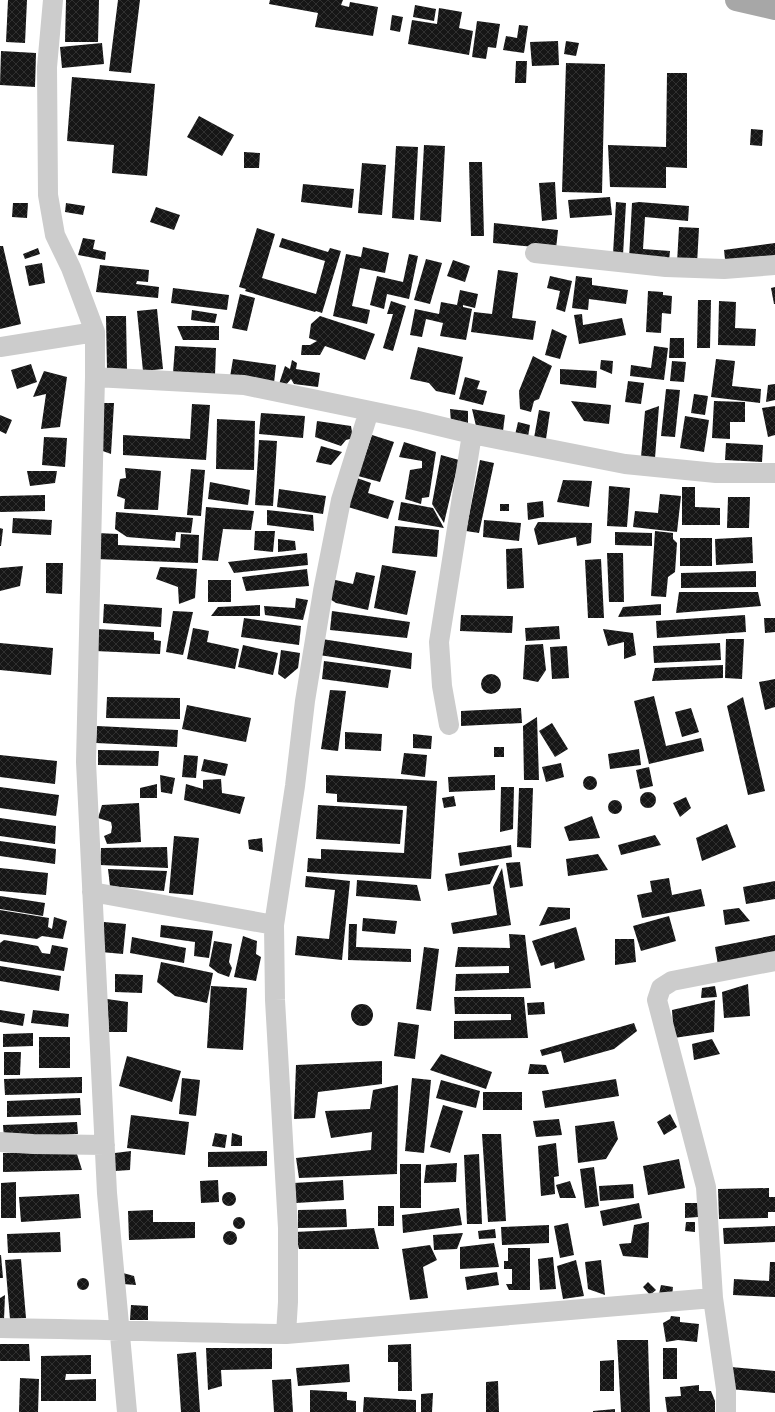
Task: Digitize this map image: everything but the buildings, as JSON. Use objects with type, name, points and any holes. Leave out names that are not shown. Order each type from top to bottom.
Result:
[{"type":"main road","points":[[736,0],[775,9]]},
{"type":"street","points":[[53,0],[47,67],[48,195],[55,235],[71,268],[94,332],[95,377],[86,762],[107,1193],[127,1412]]},
{"type":"street","points":[[535,253],[666,267],[724,269],[775,265]]},
{"type":"street","points":[[0,347],[94,332]]},
{"type":"street","points":[[95,377],[244,385],[472,434],[625,464],[716,473],[775,473]]},
{"type":"street","points":[[286,1334],[288,1302],[288,1228],[275,1000],[274,925],[296,786],[305,701],[323,591],[341,500],[369,411]]},
{"type":"street","points":[[449,725],[442,686],[440,642],[472,434]]},
{"type":"street","points":[[92,892],[274,925]]},
{"type":"street","points":[[726,1412],[726,1389],[714,1298],[706,1187],[657,1000],[661,988],[672,980],[775,961]]},
{"type":"street","points":[[0,1142],[105,1145]]},
{"type":"street","points":[[0,1328],[120,1330],[180,1333],[286,1334],[714,1298]]}]
